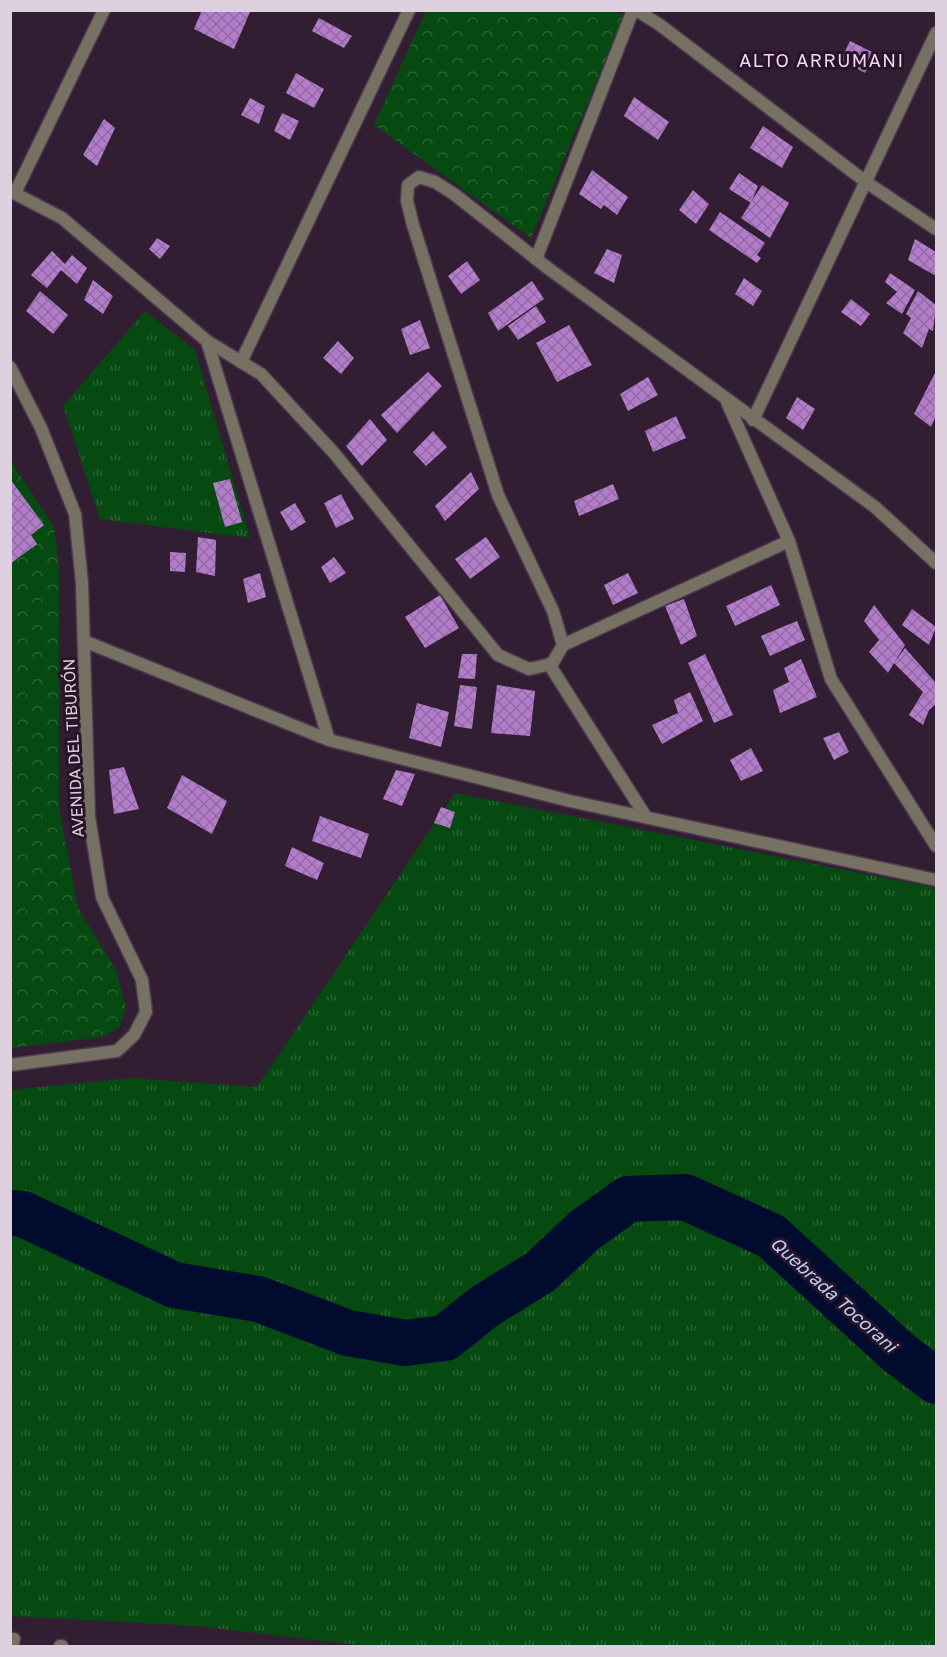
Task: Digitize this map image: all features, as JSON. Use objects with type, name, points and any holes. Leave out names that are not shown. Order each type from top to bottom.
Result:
[{"type":"street","points":[[104,10],[13,192],[62,218],[207,341],[261,374],[334,453],[498,655],[529,669],[549,664],[563,645],[789,542]]},
{"type":"street","points":[[242,362],[409,10]]},
{"type":"street","points":[[536,260],[641,12],[866,182],[936,229]]},
{"type":"street","points":[[753,420],[936,33]]},
{"type":"street","points":[[563,645],[553,611],[498,495],[413,225],[407,201],[408,185],[419,177],[435,182],[536,260],[875,507],[936,563]]},
{"type":"street","points":[[207,341],[329,740]]},
{"type":"street","name":"AVENIDA DEL TIBURÓN","points":[[10,367],[41,428],[75,514],[84,641],[89,817],[102,897],[142,980],[146,1012],[134,1035],[117,1051],[10,1065]]},
{"type":"street","points":[[726,400],[789,542],[831,679],[936,846]]},
{"type":"street","points":[[84,641],[329,740],[646,817],[936,880]]},
{"type":"street","points":[[549,664],[646,817]]},
{"type":"street","points":[[10,1639],[14,1639],[12,1647]]},
{"type":"green space","points":[[612,10],[624,16],[531,238],[374,125],[426,11]]},
{"type":"green space","points":[[145,311],[195,350],[250,538],[100,519],[63,406]]},
{"type":"green space","points":[[10,460],[54,527],[59,568],[59,808],[78,908],[116,970],[126,1007],[119,1028],[102,1037],[11,1048]]},
{"type":"green space","points":[[455,793],[936,888],[936,1646],[366,1646],[198,1626],[11,1616],[10,1090],[131,1078],[257,1087]]},
{"type":"building","points":[[202,10],[250,12],[234,49],[194,29]]},
{"type":"building","points":[[319,18],[352,36],[344,48],[312,31]]},
{"type":"building","points":[[850,41],[876,54],[865,73],[841,60]]},
{"type":"building","points":[[296,73],[324,89],[314,108],[286,93]]},
{"type":"building","points":[[634,97],[669,122],[658,140],[624,116]]},
{"type":"building","points":[[250,98],[265,106],[259,124],[241,115]]},
{"type":"building","points":[[282,113],[299,121],[290,140],[274,131]]},
{"type":"building","points":[[104,119],[115,128],[97,166],[83,155]]},
{"type":"building","points":[[763,126],[793,147],[782,168],[750,148]]},
{"type":"building","points":[[592,170],[628,197],[617,215],[604,205],[601,209],[579,194]]},
{"type":"building","points":[[739,173],[758,186],[751,203],[729,189]]},
{"type":"building","points":[[762,185],[789,203],[770,238],[741,218]]},
{"type":"building","points":[[693,190],[709,204],[696,224],[679,210]]},
{"type":"building","points":[[720,212],[765,243],[757,255],[761,258],[757,263],[709,230]]},
{"type":"building","points":[[157,238],[170,246],[160,259],[149,249]]},
{"type":"building","points":[[915,239],[936,252],[936,276],[908,260]]},
{"type":"building","points":[[607,249],[622,255],[614,283],[594,273]]},
{"type":"building","points":[[52,251],[65,264],[72,255],[87,268],[77,284],[61,270],[47,288],[31,275]]},
{"type":"building","points":[[467,261],[480,280],[461,294],[448,276]]},
{"type":"building","points":[[890,273],[915,290],[902,314],[886,303],[897,292],[885,282]]},
{"type":"building","points":[[744,278],[762,291],[753,306],[735,294]]},
{"type":"building","points":[[93,280],[113,296],[103,314],[84,300]]},
{"type":"building","points":[[532,281],[544,299],[498,331],[488,313]]},
{"type":"building","points":[[40,291],[68,315],[53,334],[26,311]]},
{"type":"building","points":[[918,291],[936,305],[933,331],[929,329],[922,348],[903,333],[911,318],[906,314]]},
{"type":"building","points":[[851,299],[870,314],[861,326],[841,312]]},
{"type":"building","points":[[536,306],[546,322],[518,340],[508,326]]},
{"type":"building","points":[[420,320],[430,348],[410,355],[401,329]]},
{"type":"building","points":[[569,325],[592,365],[557,382],[536,343]]},
{"type":"building","points":[[338,341],[354,358],[341,374],[323,358]]},
{"type":"building","points":[[936,371],[936,416],[931,427],[914,414]]},
{"type":"building","points":[[428,372],[442,386],[397,433],[381,415]]},
{"type":"building","points":[[648,377],[658,395],[628,411],[620,394]]},
{"type":"building","points":[[797,397],[815,409],[803,430],[786,418]]},
{"type":"building","points":[[676,416],[686,438],[653,452],[645,431]]},
{"type":"building","points":[[370,419],[387,440],[362,466],[346,446]]},
{"type":"building","points":[[433,431],[447,447],[426,466],[413,452]]},
{"type":"building","points":[[471,472],[479,489],[445,521],[435,506]]},
{"type":"building","points":[[10,479],[44,525],[31,535],[37,544],[10,564]]},
{"type":"building","points":[[230,479],[242,522],[225,527],[213,483]]},
{"type":"building","points":[[613,484],[619,499],[579,516],[574,501]]},
{"type":"building","points":[[341,494],[354,519],[336,528],[324,503]]},
{"type":"building","points":[[295,503],[306,522],[291,531],[280,512]]},
{"type":"building","points":[[198,537],[216,540],[215,576],[196,572]]},
{"type":"building","points":[[486,537],[500,557],[470,579],[455,559]]},
{"type":"building","points":[[170,552],[186,553],[185,572],[170,571]]},
{"type":"building","points":[[334,557],[346,573],[330,583],[321,567]]},
{"type":"building","points":[[260,573],[266,597],[248,603],[243,579]]},
{"type":"building","points":[[628,573],[638,593],[613,605],[604,585]]},
{"type":"building","points":[[771,585],[780,605],[735,626],[726,606]]},
{"type":"building","points":[[440,595],[459,628],[425,648],[405,617]]},
{"type":"building","points":[[684,599],[697,636],[681,645],[665,606]]},
{"type":"building","points":[[874,605],[905,645],[888,673],[869,652],[879,640],[864,621]]},
{"type":"building","points":[[912,609],[936,627],[929,645],[902,625]]},
{"type":"building","points":[[797,621],[805,640],[770,656],[761,636]]},
{"type":"building","points":[[905,648],[936,683],[936,704],[929,710],[923,725],[909,715],[923,692],[894,663]]},
{"type":"building","points":[[462,654],[477,654],[475,679],[458,678]]},
{"type":"building","points":[[705,654],[733,715],[714,723],[688,663]]},
{"type":"building","points":[[801,659],[817,697],[780,713],[773,690],[789,682],[784,668]]},
{"type":"building","points":[[460,685],[477,687],[472,729],[454,726]]},
{"type":"building","points":[[497,685],[535,691],[530,736],[491,733]]},
{"type":"building","points":[[690,692],[703,721],[662,744],[652,725],[678,713],[674,700]]},
{"type":"building","points":[[417,703],[449,712],[441,747],[409,738]]},
{"type":"building","points":[[839,732],[849,752],[834,760],[823,738]]},
{"type":"building","points":[[751,748],[763,771],[741,781],[730,760]]},
{"type":"building","points":[[124,767],[139,809],[114,814],[109,770]]},
{"type":"building","points":[[396,770],[415,774],[402,806],[383,799]]},
{"type":"building","points":[[182,775],[227,801],[212,834],[167,808]]},
{"type":"building","points":[[441,807],[455,812],[450,828],[434,823]]},
{"type":"building","points":[[320,816],[369,834],[361,858],[312,841]]},
{"type":"building","points":[[292,847],[324,863],[317,880],[285,866]]},
{"type":"waterway","name":"Quebrada Tocorani","points":[[10,1213],[23,1214],[174,1285],[258,1299],[348,1333],[405,1343],[445,1338],[485,1306],[540,1272],[585,1230],[628,1199],[685,1197],[771,1236],[899,1353],[936,1381]]},
{"type":"district","name":"ALTO ARRUMANI","points":[[822,60]]}]
